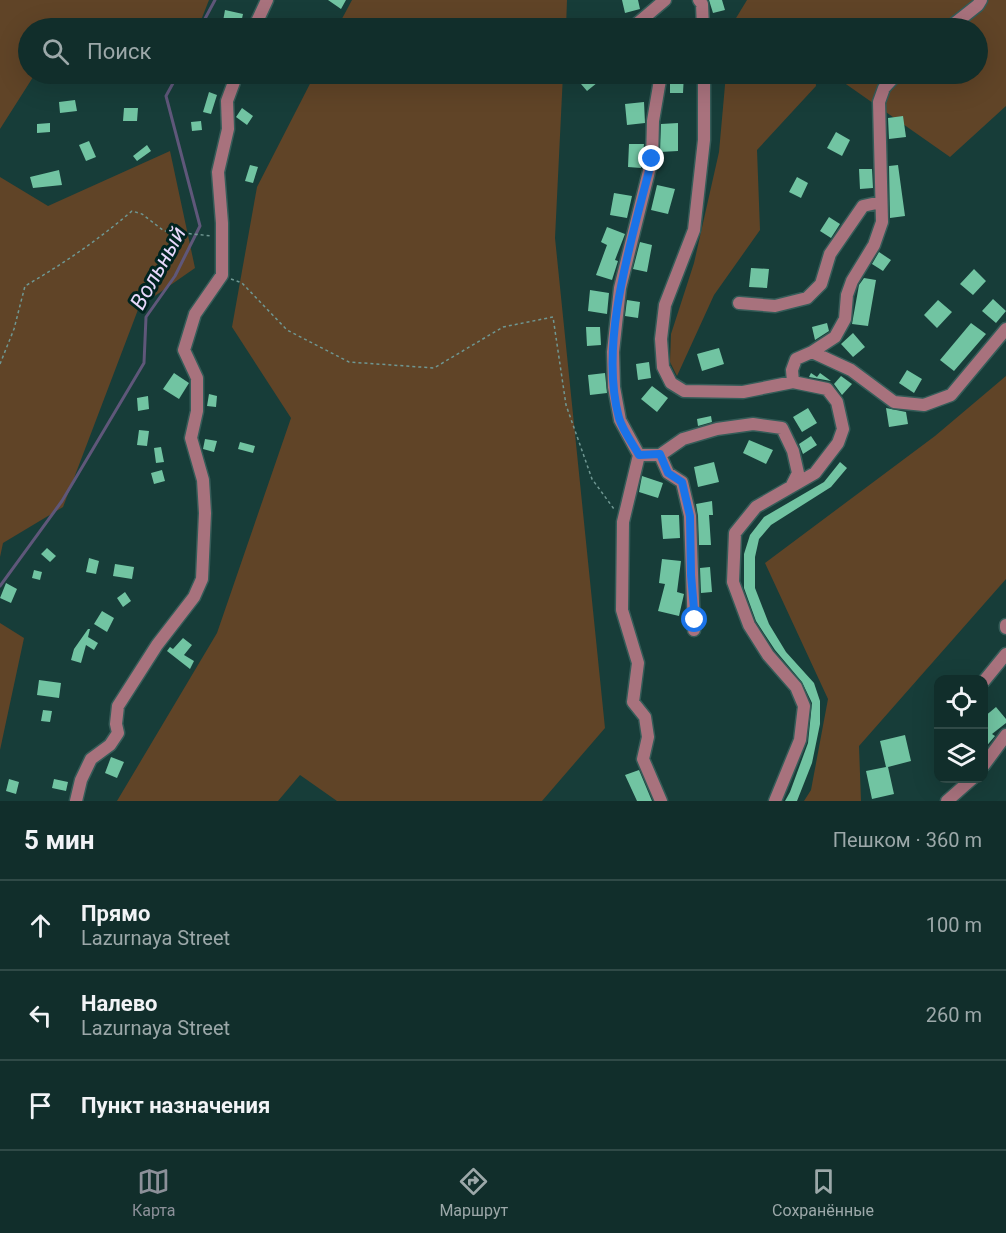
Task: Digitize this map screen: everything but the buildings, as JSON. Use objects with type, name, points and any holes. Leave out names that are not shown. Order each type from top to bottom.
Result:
[{"type":"street","points":[[259,18],[267,0]]},
{"type":"street","points":[[644,18],[665,0]]},
{"type":"street","points":[[699,0],[702,4],[703,18]]},
{"type":"street","points":[[962,18],[981,0]]},
{"type":"street","points":[[76,801],[81,780],[91,759],[110,745],[118,733],[116,724],[118,706],[157,645],[194,597],[202,579],[205,513],[203,480],[190,438],[198,411],[197,378],[184,350],[195,314],[222,275],[218,172],[228,129],[227,101],[233,84]]},
{"type":"street","points":[[659,84],[653,121],[652,159],[620,288],[613,352],[614,387],[620,420],[639,455],[623,522],[622,610],[638,663],[633,702],[645,717],[648,737],[643,759],[661,801]]},
{"type":"street","points":[[704,84],[704,140],[694,230],[665,305],[661,339],[663,367],[671,383],[684,391],[743,392],[793,382],[827,389],[837,402],[843,429],[838,443],[815,473],[756,507],[735,533],[733,582],[749,625],[768,655],[796,687],[804,706],[800,740],[775,801]]},
{"type":"street","points":[[793,382],[792,370],[796,359],[835,337],[845,319],[847,295],[852,281],[874,245],[882,222],[879,102],[888,84]]},
{"type":"street","points":[[739,303],[775,306],[807,298],[821,284],[830,254],[863,206],[881,202]]},
{"type":"street","points":[[812,352],[851,370],[894,402],[924,405],[951,394],[1006,329]]},
{"type":"street","points":[[639,455],[660,454],[683,439],[717,429],[753,424],[782,428],[793,451],[798,473],[791,487]]},
{"type":"street","points":[[660,454],[668,473],[682,482],[690,516],[694,630]]},
{"type":"street","points":[[988,676],[1006,654]]},
{"type":"street","points":[[988,760],[1006,735]]},
{"type":"street","points":[[951,797],[968,783]]},
{"type":"path","points":[[0,364],[14,329],[25,286],[65,263],[106,234],[132,211],[142,214],[164,231],[221,236]]},
{"type":"path","points":[[222,275],[242,283],[287,330],[349,362],[434,368],[503,327],[553,317],[566,405],[592,479],[623,522]]},
{"type":"shaded area","points":[[0,0],[209,0],[202,18],[18,18],[18,84],[29,84],[0,129]]},
{"type":"shaded area","points":[[352,0],[567,0],[566,18],[342,18]]},
{"type":"shaded area","points":[[747,0],[1006,0],[1006,106],[950,157],[846,84],[988,84],[988,18],[736,18]]},
{"type":"shaded area","points":[[310,84],[563,84],[555,238],[605,728],[542,801],[337,801],[300,775],[278,801],[117,801],[217,633],[291,418],[232,327],[257,187]]},
{"type":"shaded area","points":[[725,84],[816,84],[757,150],[760,230],[714,295],[677,376],[670,362],[671,334],[694,263],[719,152]]},
{"type":"shaded area","points":[[170,151],[195,268],[139,307],[63,507],[3,543],[0,557],[0,177],[48,206]]},
{"type":"shaded area","points":[[1006,376],[1006,579],[859,746],[861,801],[804,801],[811,790],[828,699],[765,563],[935,436]]},
{"type":"shaded area","points":[[0,623],[24,638],[0,750]]},
{"type":"waterway","name":"Вольный","points":[[205,18],[215,0]]},
{"type":"waterway","name":"Вольный","points":[[0,586],[62,501],[144,363],[146,317],[175,276],[200,226],[166,96],[173,84]]},
{"type":"route","points":[[652,159],[620,288],[613,352],[614,387],[620,420],[639,455],[660,454],[668,473],[682,482],[690,516],[691,575],[695,620]]}]
